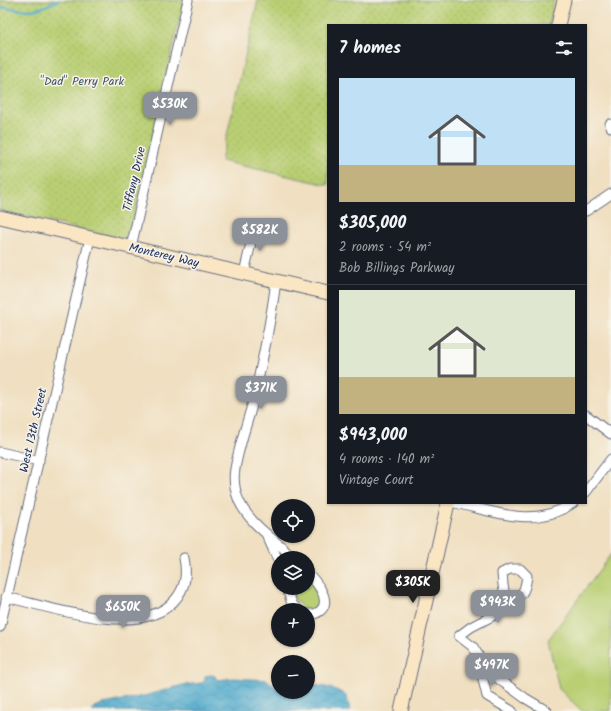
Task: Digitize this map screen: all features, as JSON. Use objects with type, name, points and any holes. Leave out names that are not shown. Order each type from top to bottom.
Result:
[{"type":"street","name":"Tiffany Drive","points":[[131,247],[188,0]]},
{"type":"street","points":[[558,24],[564,0]]},
{"type":"street","points":[[587,210],[611,194]]},
{"type":"street","name":"Monterey Way","points":[[0,217],[327,293]]},
{"type":"street","points":[[244,273],[255,226]]},
{"type":"street","name":"West 13th Street","points":[[0,627],[1,616],[90,238]]},
{"type":"street","points":[[276,281],[270,327],[238,456],[234,476],[234,485],[240,503],[247,513],[286,551]]},
{"type":"street","points":[[587,416],[611,434]]},
{"type":"street","points":[[0,452],[38,461]]},
{"type":"street","points":[[587,491],[611,459]]},
{"type":"street","points":[[401,711],[448,504]]},
{"type":"street","points":[[459,504],[513,516],[532,518],[556,512],[572,504]]},
{"type":"street","points":[[267,534],[274,551]]},
{"type":"street","points":[[6,597],[98,618],[140,618],[164,610],[177,598],[182,591],[186,576],[184,558]]},
{"type":"street","points":[[315,582],[322,592],[324,602],[323,608],[318,613],[315,614]]},
{"type":"street","points":[[506,601],[502,609],[496,614],[471,627],[459,636],[473,648],[496,677],[525,698],[547,711]]},
{"type":"street","points":[[482,661],[480,667],[487,696],[512,711]]},
{"type":"green space","name":"\"Dad\" Perry Park","points":[[0,0],[184,0],[130,234],[125,239],[0,211]]},
{"type":"green space","points":[[258,0],[554,0],[549,24],[327,24],[327,185],[221,161]]},
{"type":"green space","points":[[611,554],[611,711],[582,711],[559,689],[548,640]]},
{"type":"green space","points":[[315,588],[320,602],[319,606],[315,609],[315,603],[298,603],[293,595],[315,595]]},
{"type":"water","points":[[205,676],[215,676],[218,680],[234,678],[267,680],[271,683],[271,699],[315,699],[315,685],[329,688],[340,692],[347,698],[350,711],[92,711],[94,707],[103,704],[144,696],[183,685],[202,683],[205,680]]},
{"type":"waterway","points":[[0,10],[1,7],[24,10],[37,9],[58,0]]}]
